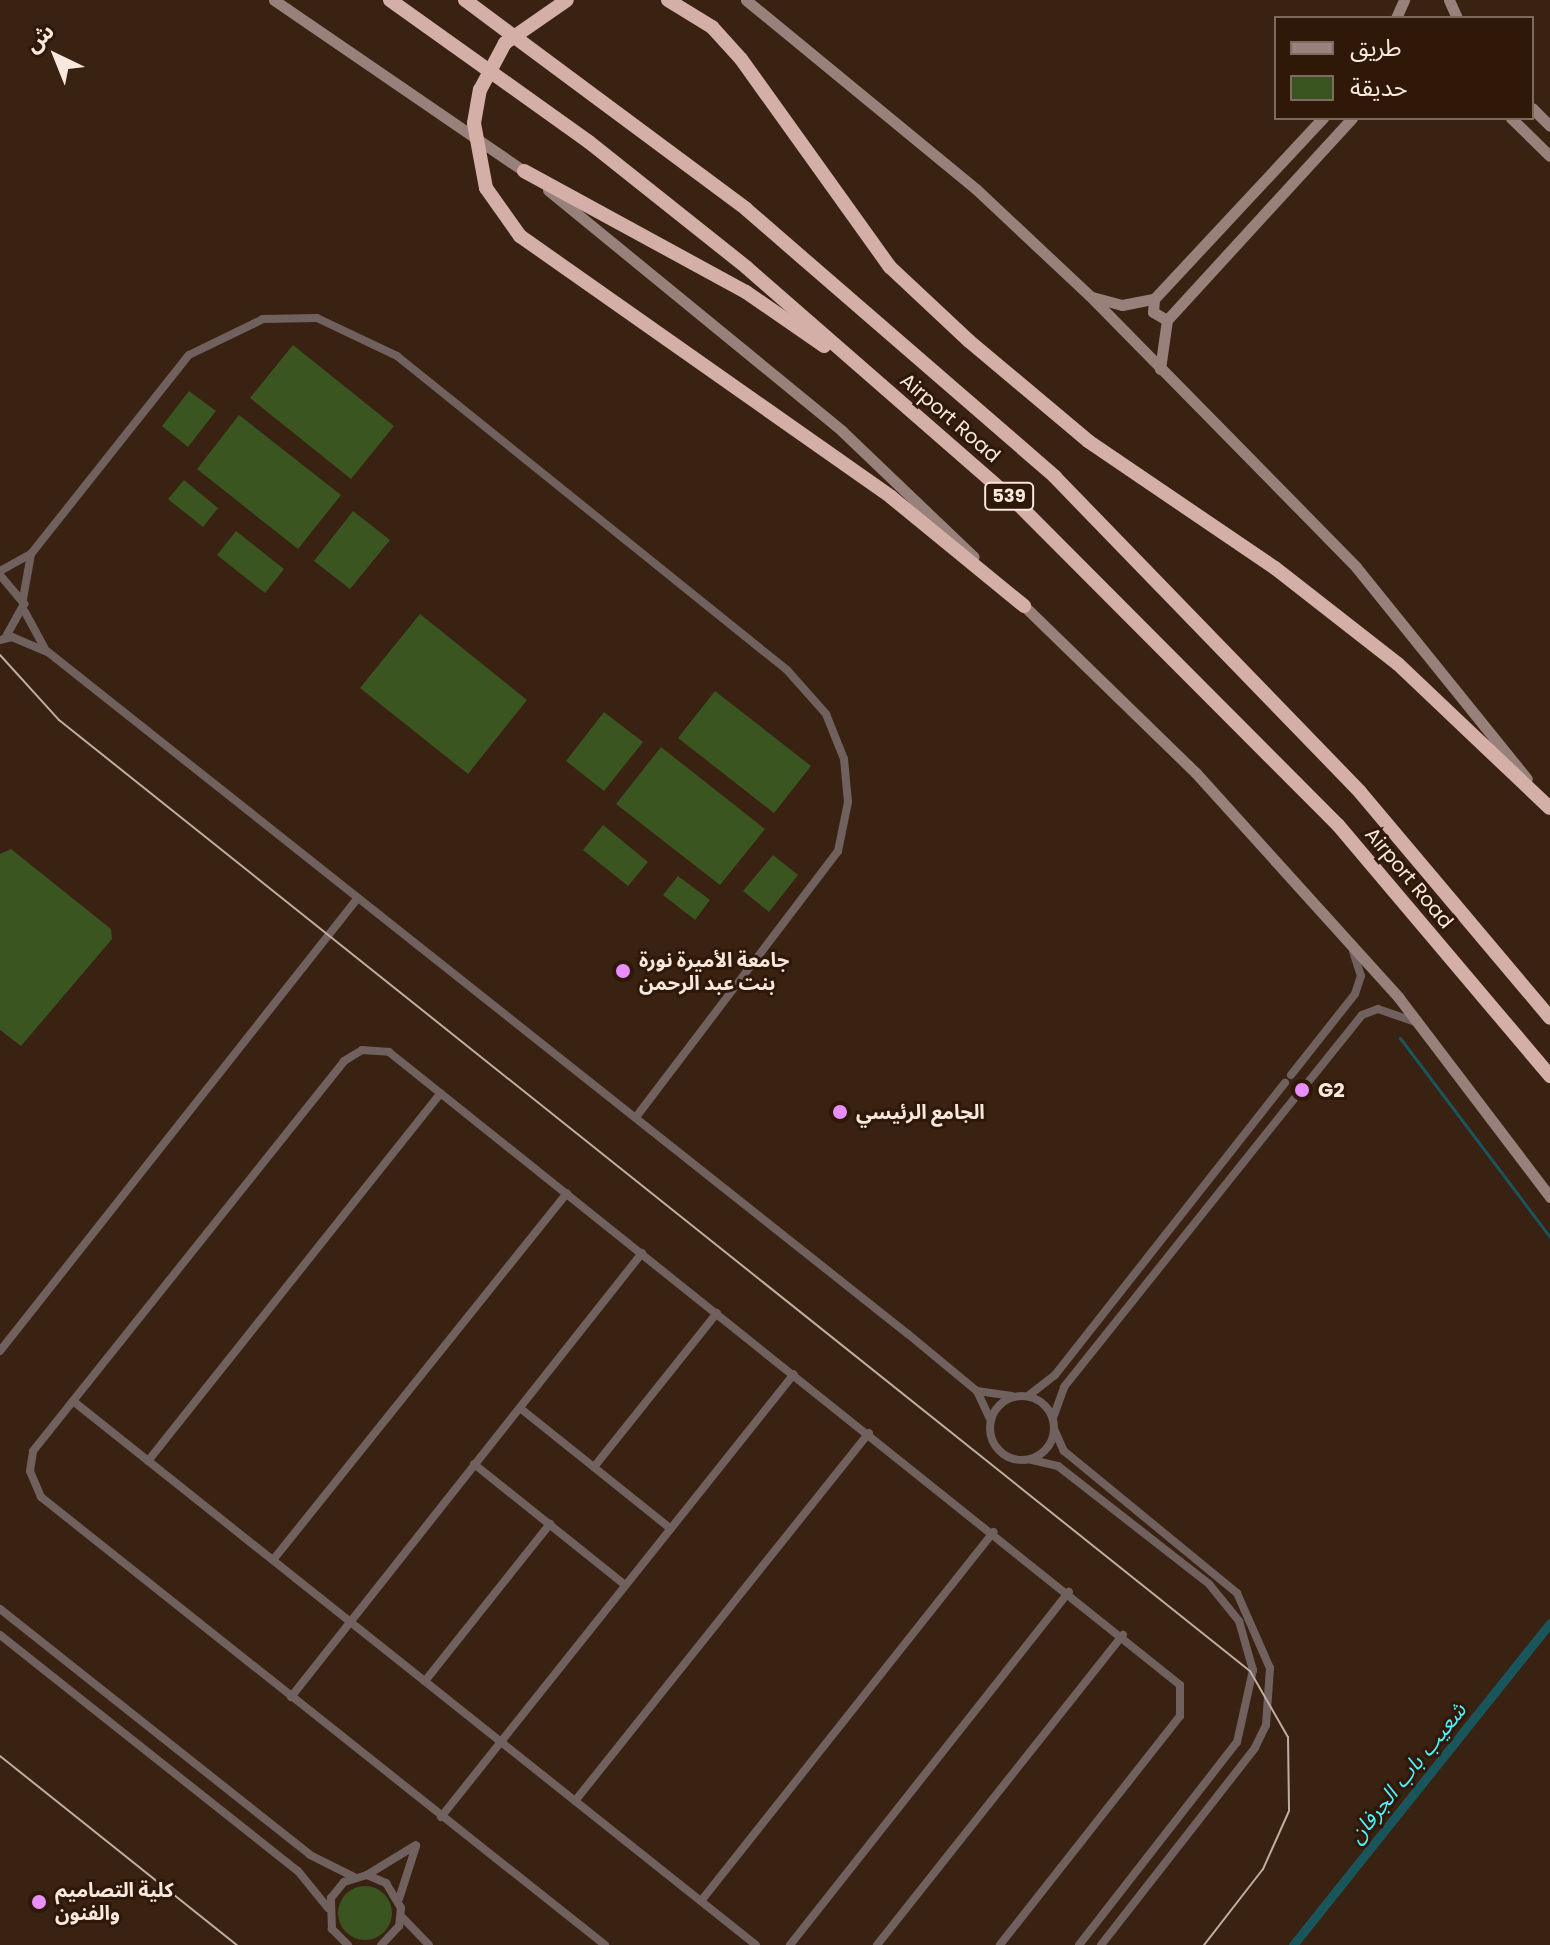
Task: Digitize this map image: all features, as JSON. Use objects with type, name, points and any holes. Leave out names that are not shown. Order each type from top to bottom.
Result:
[{"type":"highway","name":"Airport Road","points":[[390,0],[589,142],[884,387],[1019,505],[1338,825],[1550,1076]]},
{"type":"highway","name":"Airport Road","points":[[465,0],[746,209],[1055,477],[1360,792],[1550,1018]]},
{"type":"highway","points":[[567,0],[505,43],[480,90],[474,123],[486,188],[520,236],[891,497],[1024,606]]},
{"type":"highway","points":[[668,0],[712,27],[741,59],[890,267],[969,341],[1088,441],[1275,568],[1398,664],[1550,808]]},
{"type":"highway","points":[[524,171],[746,292],[884,387]]},
{"type":"highway","points":[[1514,1033],[1550,1089]]},
{"type":"main road","points":[[274,0],[524,171],[842,431],[1195,772],[1345,937],[1419,1024],[1550,1197]]},
{"type":"main road","points":[[746,0],[976,189],[1090,296],[1356,567],[1550,808]]},
{"type":"main road","points":[[1388,0],[1396,16]]},
{"type":"main road","points":[[1396,16],[1404,0]]},
{"type":"main road","points":[[1534,110],[1550,126]]},
{"type":"main road","points":[[1090,296],[1122,305],[1154,299],[1321,120]]},
{"type":"main road","points":[[1160,369],[1167,320],[1350,120]]},
{"type":"main road","points":[[1513,120],[1550,156]]},
{"type":"main road","points":[[1154,299],[1153,312],[1167,320]]},
{"type":"street","points":[[48,652],[23,604],[0,573],[31,554],[189,355],[263,319],[317,318],[397,356],[787,670],[826,714],[844,759],[848,802],[838,851],[636,1117]]},
{"type":"street","points":[[0,640],[17,628],[31,554]]},
{"type":"street","points":[[0,640],[12,637],[48,652],[977,1391],[990,1419],[997,1449],[1058,1466],[1209,1584],[1239,1621],[1253,1670],[1237,1742],[1079,1945]]},
{"type":"street","points":[[0,1351],[357,899]]},
{"type":"street","points":[[977,1391],[1028,1396],[1055,1375],[1355,994],[1359,962],[1345,937]]},
{"type":"street","points":[[1305,1086],[1362,1015],[1378,1009],[1419,1024]]},
{"type":"street","points":[[605,1945],[41,1497],[30,1471],[33,1451],[344,1061],[362,1050],[389,1052],[1123,1635],[1180,1685],[1180,1716],[1000,1945]]},
{"type":"street","points":[[1302,1062],[1314,1073]]},
{"type":"street","points":[[148,1461],[441,1093]]},
{"type":"street","points":[[1101,1945],[1255,1748],[1266,1725],[1270,1668],[1237,1593],[1064,1451],[1054,1429],[1053,1418],[1064,1387],[1298,1094]]},
{"type":"street","points":[[273,1560],[567,1193]]},
{"type":"street","points":[[291,1697],[642,1253]]},
{"type":"street","points":[[594,1467],[717,1313]]},
{"type":"street","points":[[441,1817],[794,1374]]},
{"type":"street","points":[[990,1419],[1017,1396]]},
{"type":"street","points":[[1028,1396],[1053,1418]]},
{"type":"street","points":[[73,1401],[756,1945]]},
{"type":"street","points":[[520,1408],[671,1529]]},
{"type":"street","points":[[1032,1460],[1054,1429]]},
{"type":"street","points":[[575,1801],[869,1433]]},
{"type":"street","points":[[474,1464],[625,1585]]},
{"type":"street","points":[[425,1681],[550,1524]]},
{"type":"street","points":[[701,1901],[993,1532]]},
{"type":"street","points":[[790,1945],[1069,1592]]},
{"type":"street","points":[[0,1609],[310,1855],[354,1877]]},
{"type":"street","points":[[0,1635],[298,1871],[328,1908],[332,1929],[348,1945]]},
{"type":"street","points":[[877,1945],[1123,1635]]},
{"type":"street","points":[[328,1908],[336,1889],[354,1877],[367,1875],[416,1845],[399,1899],[401,1916],[429,1945]]},
{"type":"street","points":[[367,1875],[386,1883],[399,1899]]},
{"type":"street","points":[[381,1945],[401,1916]]},
{"type":"green space","points":[[293,345],[394,426],[351,479],[250,398]]},
{"type":"green space","points":[[189,391],[216,411],[188,447],[162,426]]},
{"type":"green space","points":[[239,415],[341,495],[298,549],[197,469]]},
{"type":"green space","points":[[184,480],[218,508],[203,527],[168,499]]},
{"type":"green space","points":[[353,511],[390,540],[350,589],[314,561]]},
{"type":"green space","points":[[236,531],[284,569],[265,593],[217,555]]},
{"type":"green space","points":[[420,614],[527,700],[468,774],[360,688]]},
{"type":"green space","points":[[715,691],[811,766],[774,813],[678,738]]},
{"type":"green space","points":[[604,712],[643,742],[604,791],[566,761]]},
{"type":"green space","points":[[661,747],[765,829],[720,885],[616,804]]},
{"type":"green space","points":[[603,825],[648,862],[628,886],[583,850]]},
{"type":"green space","points":[[11,849],[111,929],[112,939],[21,1046],[0,1030],[0,854]]},
{"type":"green space","points":[[773,855],[798,875],[769,912],[743,891]]},
{"type":"green space","points":[[678,876],[710,900],[695,920],[663,895]]},
{"type":"green space","points":[[365,1886],[384,1894],[392,1913],[384,1932],[365,1940],[346,1932],[338,1913],[346,1894]]},
{"type":"waterway","points":[[1400,1038],[1550,1237]]},
{"type":"waterway","name":"شعيب باب الجرفان","points":[[1293,1945],[1550,1623]]},
{"type":"tram line","points":[[0,655],[59,720],[1250,1671],[1288,1737],[1289,1811],[1263,1869],[1204,1945]]},
{"type":"tram line","points":[[0,1756],[237,1945]]},
{"type":"place","name":"جامعة الأميرة نورة بنت عبد الرحمن","points":[[623,971]]},
{"type":"place","name":"G2","points":[[1302,1090]]},
{"type":"place","name":"الجامع الرئيسي","points":[[840,1112]]},
{"type":"place","name":"كلية التصاميم والفنون","points":[[39,1902]]}]
